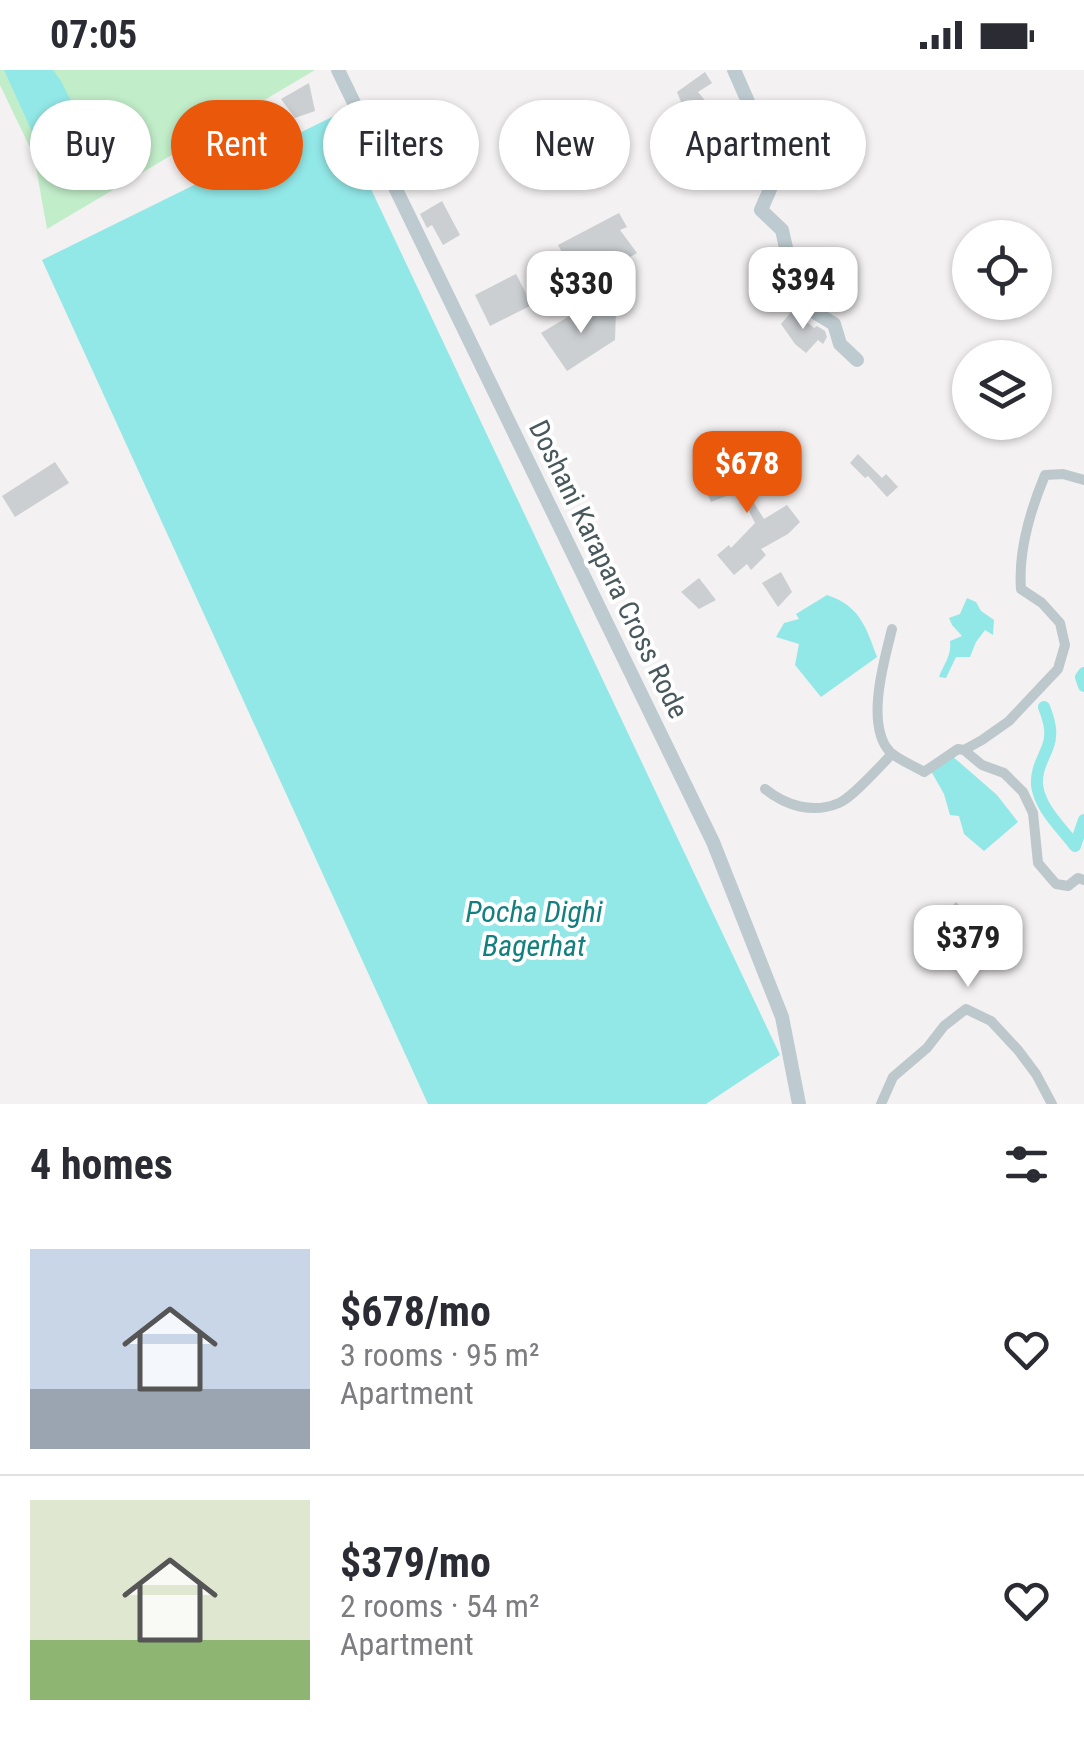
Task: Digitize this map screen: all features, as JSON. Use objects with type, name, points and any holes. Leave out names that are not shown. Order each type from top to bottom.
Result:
[{"type":"street","name":"Doshani Karapara Cross Rode","points":[[338,70],[713,842],[782,1017],[799,1104]]},
{"type":"street","points":[[734,70],[757,122],[775,148],[777,173],[761,210],[782,230],[792,288],[816,313],[834,324],[840,344],[857,360]]},
{"type":"street","points":[[964,750],[1008,722],[1058,669],[1065,645],[1060,623],[1021,589],[1020,568],[1032,507],[1045,476],[1063,474],[1084,480]]},
{"type":"street","points":[[892,629],[878,709],[881,738],[892,754],[924,772],[950,753],[964,750],[982,766],[1004,773],[1022,792],[1033,814],[1038,863],[1056,884],[1068,886],[1078,878],[1084,880]]},
{"type":"street","points":[[765,789],[779,800],[804,809],[841,803],[892,754]]},
{"type":"street","points":[[881,1104],[893,1077],[927,1048],[944,1026],[966,1010],[991,1022],[1018,1050],[1052,1104]]},
{"type":"green space","points":[[0,70],[315,70],[264,100],[171,100],[171,155],[151,167],[151,100],[30,100],[30,148],[0,85]]},
{"type":"green space","points":[[40,190],[113,190],[47,229]]},
{"type":"water","points":[[4,70],[53,70],[70,100],[30,100],[30,127]]},
{"type":"water","name":"Pocha Dighi Bagerhat","points":[[323,121],[323,190],[371,190],[780,1055],[706,1104],[428,1104],[42,260],[184,190],[303,190],[303,131]]},
{"type":"water","points":[[827,595],[854,612],[877,657],[821,697],[795,665],[799,644],[776,637],[784,623],[799,619],[796,614]]},
{"type":"water","points":[[967,598],[994,620],[993,635],[985,630],[970,657],[956,657],[946,678],[939,677],[950,641],[962,636],[949,618],[960,614]]},
{"type":"water","points":[[951,755],[997,795],[1018,822],[984,851],[964,834],[959,816],[950,815],[931,771]]},
{"type":"building","points":[[705,72],[712,83],[698,92],[705,100],[680,100],[677,92]]},
{"type":"building","points":[[309,83],[315,111],[303,115],[303,100],[281,99]]},
{"type":"building","points":[[442,201],[460,235],[443,245],[432,225],[427,228],[420,214]]},
{"type":"building","points":[[619,213],[627,227],[620,230],[637,253],[579,287],[572,273],[554,279],[547,265],[564,256],[558,245]]},
{"type":"building","points":[[516,274],[532,305],[490,326],[475,295]]},
{"type":"building","points":[[588,305],[592,311],[616,311],[615,340],[567,371],[541,333]]},
{"type":"building","points":[[793,310],[814,328],[825,331],[823,344],[818,340],[806,353],[795,344],[781,324]]},
{"type":"building","points":[[858,454],[882,478],[886,474],[898,487],[887,497],[850,463]]},
{"type":"building","points":[[715,460],[723,475],[745,462],[762,490],[750,497],[764,519],[787,505],[800,522],[788,534],[761,549],[766,555],[751,570],[747,564],[734,575],[717,555],[729,545],[731,548],[755,523],[739,491],[711,502],[698,472]]},
{"type":"building","points":[[55,462],[69,483],[15,517],[2,496]]},
{"type":"building","points":[[781,572],[792,592],[778,607],[762,583]]},
{"type":"building","points":[[699,578],[716,600],[699,609],[681,592]]},
{"type":"building","points":[[956,902],[973,919],[958,934],[954,930],[939,940],[931,928]]},
{"type":"waterway","points":[[1084,673],[1084,686]]},
{"type":"waterway","points":[[1044,707],[1050,736],[1038,774],[1039,794],[1075,846],[1084,820]]}]
